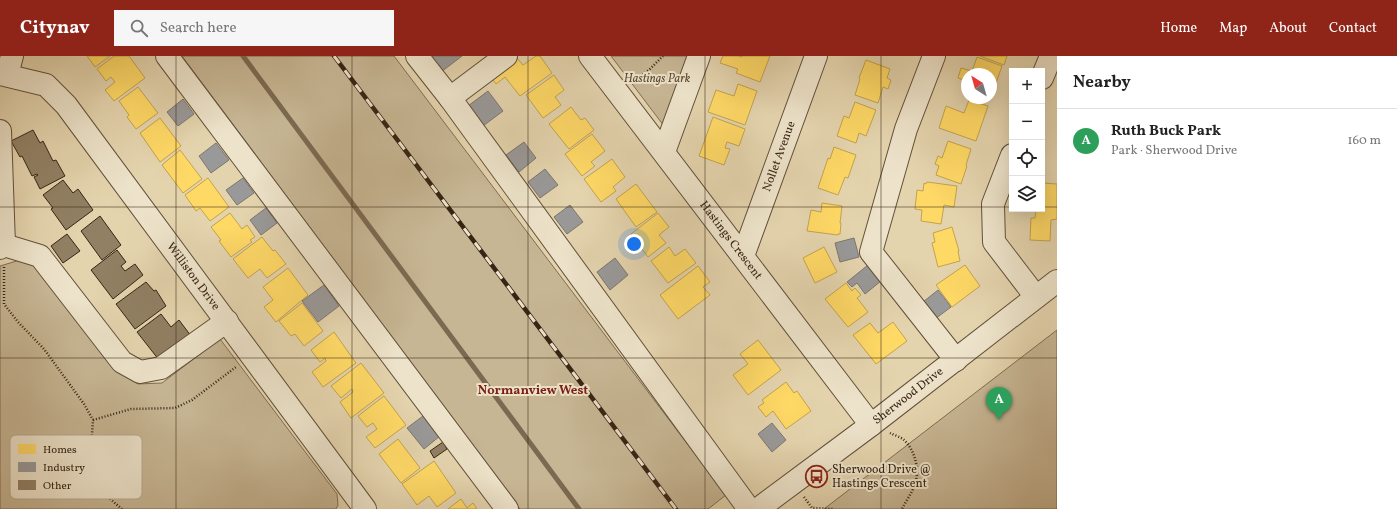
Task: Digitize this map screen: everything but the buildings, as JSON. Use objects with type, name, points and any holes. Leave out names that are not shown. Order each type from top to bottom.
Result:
[{"type":"street","points":[[167,56],[507,509]]},
{"type":"street","points":[[418,56],[749,509]]},
{"type":"street","points":[[450,98],[506,56]]},
{"type":"street","name":"Hastings Crescent","points":[[590,56],[871,425]]},
{"type":"street","points":[[664,152],[698,56]]},
{"type":"street","name":"Nollet Avenue","points":[[743,256],[816,56]]},
{"type":"street","points":[[934,56],[906,129],[872,252],[956,360]]},
{"type":"street","points":[[1045,71],[1051,56]]},
{"type":"street","name":"Williston Drive","points":[[7,68],[46,84],[66,105],[365,509]]},
{"type":"street","points":[[0,131],[2,246],[40,256],[122,362],[140,372],[161,368],[227,321]]},
{"type":"street","points":[[1009,163],[993,204],[994,242],[1036,297]]},
{"type":"street","name":"Sherwood Drive","points":[[758,509],[871,425],[1057,281]]},
{"type":"path","points":[[617,92],[649,70],[663,56]]},
{"type":"path","points":[[2,246],[4,304],[18,322],[44,349],[84,404],[93,420],[91,435]]},
{"type":"path","points":[[93,420],[131,408],[176,408],[192,400],[251,355]]},
{"type":"path","points":[[871,425],[904,440],[916,461],[916,483],[902,509]]},
{"type":"path","points":[[794,483],[812,508],[834,509]]},
{"type":"path","points":[[110,499],[122,509]]},
{"type":"green space","points":[[182,56],[394,56],[726,495],[708,509],[520,509]]},
{"type":"green space","name":"Hastings Park","points":[[611,56],[689,56],[664,126]]},
{"type":"green space","points":[[20,260],[37,265],[122,373],[138,384],[162,383],[220,339],[337,494],[338,505],[336,509],[0,509],[0,266]]},
{"type":"green space","points":[[1057,330],[1057,509],[824,509]]},
{"type":"waterway","points":[[243,56],[579,509]]},
{"type":"railway","points":[[334,56],[676,509]]},
{"type":"place","name":"Ruth Buck Park","points":[[999,420]]},
{"type":"place","name":"Sherwood Drive @ Hastings Crescent","points":[[816,477]]},
{"type":"district","name":"Normanview West","points":[[533,391]]}]
